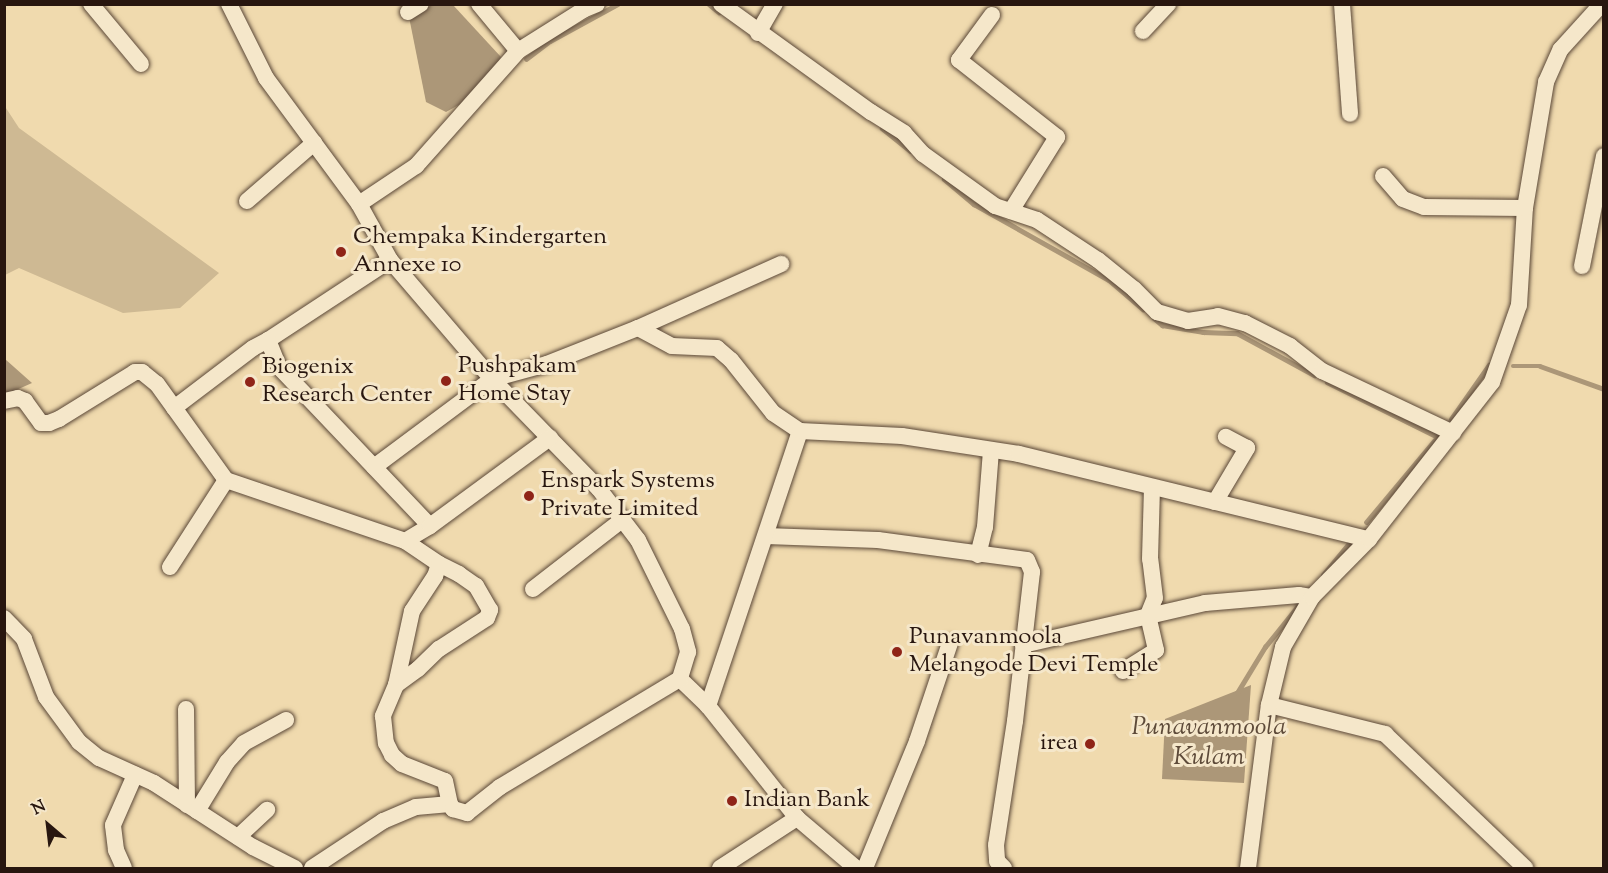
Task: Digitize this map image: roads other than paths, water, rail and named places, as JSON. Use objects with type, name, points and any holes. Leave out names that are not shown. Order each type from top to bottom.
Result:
[{"type":"street","points":[[91,4],[141,64]]},
{"type":"street","points":[[229,4],[266,78],[358,204],[390,260],[492,380],[599,489],[638,540],[682,629],[688,652],[680,679],[500,787],[467,813],[453,809],[445,781],[402,764],[392,755],[386,743],[383,716],[396,685],[412,611],[435,576],[439,564]]},
{"type":"street","points":[[479,4],[518,51]]},
{"type":"street","points":[[358,204],[416,166],[518,51],[583,10],[597,4]]},
{"type":"street","points":[[721,4],[758,33],[904,133],[923,154],[995,206],[1037,220],[1098,260],[1134,289],[1157,312],[1188,321],[1218,316],[1245,323],[1290,346],[1322,371],[1453,433]]},
{"type":"street","points":[[758,33],[775,4]]},
{"type":"street","points":[[1143,31],[1168,4]]},
{"type":"street","points":[[1342,4],[1350,114]]},
{"type":"street","points":[[1248,868],[1269,705],[1283,647],[1312,597],[1369,539],[1492,382],[1519,305],[1525,208],[1546,82],[1561,49],[1600,10]]},
{"type":"street","points":[[992,15],[959,60],[1057,137],[1011,211]]},
{"type":"street","points":[[247,201],[314,143]]},
{"type":"street","points":[[1582,266],[1603,166]]},
{"type":"street","points":[[1383,176],[1403,199],[1424,207],[1525,208]]},
{"type":"street","points":[[174,408],[253,348],[390,260]]},
{"type":"street","points":[[374,467],[492,380],[547,364],[638,328],[782,264]]},
{"type":"street","points":[[638,328],[672,346],[717,348],[731,360],[773,413],[800,431],[902,436],[991,450],[1369,539]]},
{"type":"street","points":[[268,340],[279,367],[430,526]]},
{"type":"street","points":[[4,401],[18,398],[25,401],[41,423],[49,423],[135,372],[142,372],[157,384],[226,480],[405,541],[476,586],[490,610],[480,623],[439,649],[418,669],[396,685]]},
{"type":"street","points":[[708,706],[800,431]]},
{"type":"street","points":[[405,541],[430,526],[550,438]]},
{"type":"street","points":[[1215,502],[1247,448],[1226,438]]},
{"type":"street","points":[[978,555],[985,527],[991,450]]},
{"type":"street","points":[[170,567],[226,480]]},
{"type":"street","points":[[1123,671],[1156,650],[1148,615],[1155,598],[1150,559],[1152,487]]},
{"type":"street","points":[[533,589],[622,520]]},
{"type":"street","points":[[766,536],[878,540],[1028,560],[1032,572],[1015,721],[996,844],[997,866]]},
{"type":"street","points":[[1023,645],[1148,615],[1241,598],[1299,594],[1312,597]]},
{"type":"street","points":[[4,618],[24,639],[46,697],[79,742],[99,758],[154,783],[238,837],[295,868]]},
{"type":"street","points":[[865,868],[916,741],[950,643]]},
{"type":"street","points":[[680,679],[708,706],[797,818],[856,868]]},
{"type":"street","points":[[1269,705],[1385,734],[1525,868]]},
{"type":"street","points":[[186,709],[192,808]]},
{"type":"street","points":[[192,808],[244,743],[286,720]]},
{"type":"street","points":[[124,868],[116,850],[114,825],[135,775]]},
{"type":"street","points":[[312,868],[383,821],[416,807],[450,804]]},
{"type":"street","points":[[238,837],[267,810]]},
{"type":"street","points":[[720,868],[797,818]]},
{"type":"water","points":[[432,5],[453,5],[501,57],[493,73],[466,101],[446,112],[426,102],[409,17]]},
{"type":"water","points":[[5,359],[32,383],[5,395]]},
{"type":"water","name":"Punavanmoola Kulam","points":[[1251,685],[1244,783],[1162,779],[1165,719]]},
{"type":"waterway","points":[[526,59],[550,41],[618,4]]},
{"type":"waterway","points":[[709,4],[719,12]]},
{"type":"waterway","points":[[882,128],[910,151]]},
{"type":"waterway","points":[[944,179],[974,204],[1109,280],[1143,309]]},
{"type":"waterway","points":[[1154,318],[1162,325],[1203,332],[1237,333],[1314,375]]},
{"type":"waterway","points":[[1451,419],[1489,365]]},
{"type":"waterway","points":[[1513,366],[1540,366],[1604,389]]},
{"type":"waterway","points":[[1327,382],[1438,437],[1367,522]]},
{"type":"waterway","points":[[1323,575],[1350,542]]},
{"type":"waterway","points":[[1237,693],[1265,647],[1297,607]]},
{"type":"place","name":"Chempaka Kindergarten Annexe 10","points":[[341,252]]},
{"type":"place","name":"Pushpakam Home Stay","points":[[446,381]]},
{"type":"place","name":"Biogenix Research Center","points":[[250,382]]},
{"type":"place","name":"Enspark Systems Private Limited","points":[[529,496]]},
{"type":"place","name":"Punavanmoola Melangode Devi Temple","points":[[897,652]]},
{"type":"place","name":"irea","points":[[1090,744]]},
{"type":"place","name":"Indian Bank","points":[[732,801]]}]
